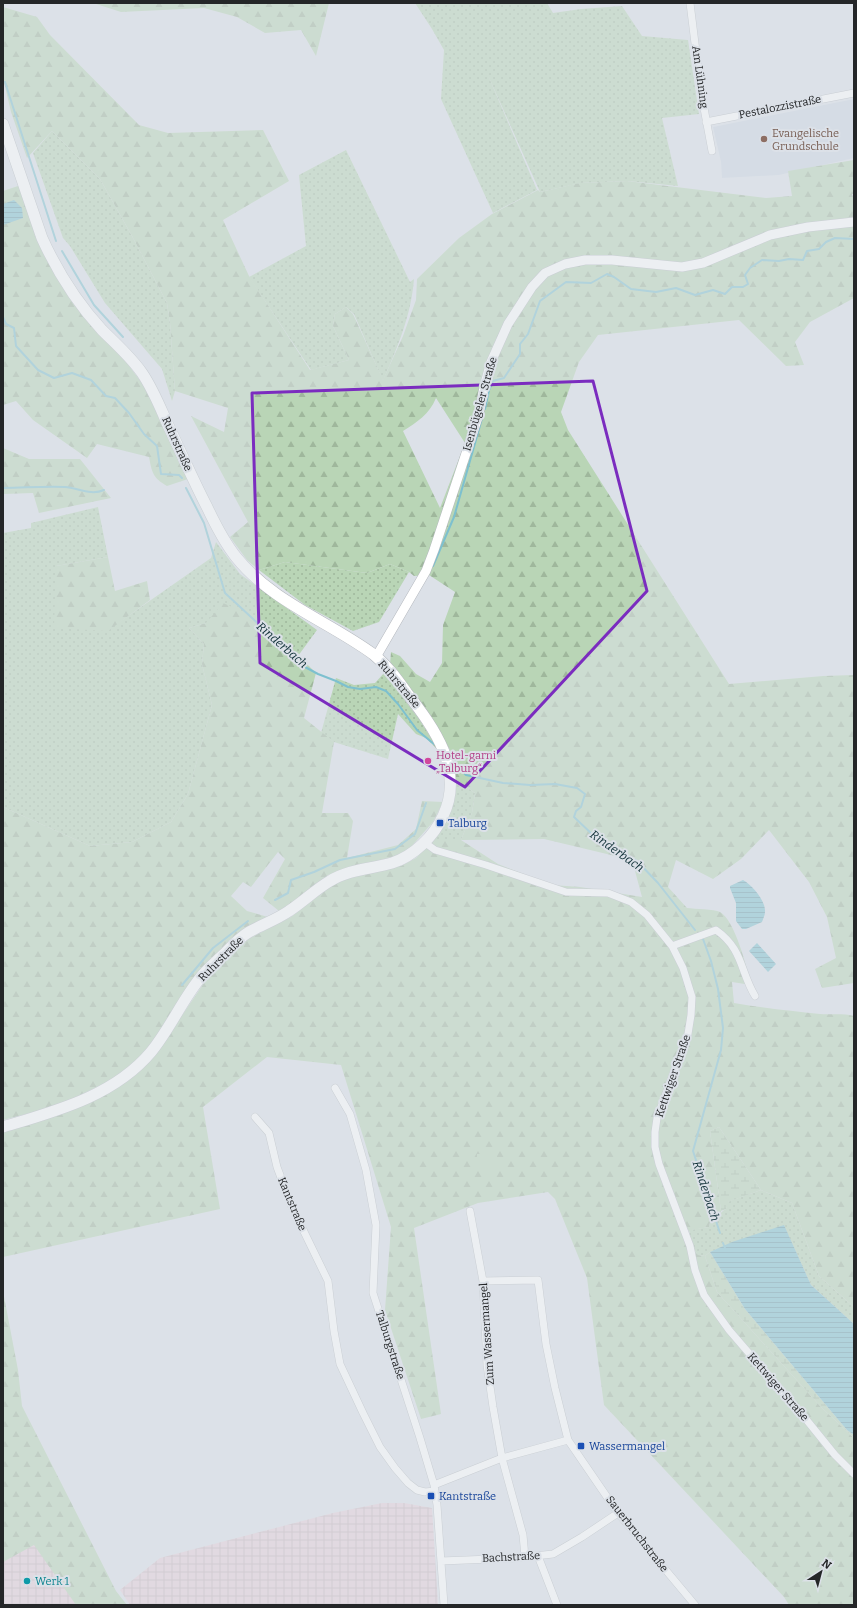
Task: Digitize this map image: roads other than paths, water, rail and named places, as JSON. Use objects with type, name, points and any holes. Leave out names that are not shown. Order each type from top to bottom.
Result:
[{"type":"main road","name":"Ruhrstraße","points":[[3,124],[42,238],[48,251],[72,291],[101,329],[125,352],[142,373],[155,395],[194,482],[220,534],[236,558],[258,580],[295,607],[376,657],[388,668],[438,736],[451,773],[449,799],[445,812],[438,825],[424,842],[412,853],[396,862],[347,873],[330,881],[287,913],[246,934],[201,977],[151,1052],[130,1074],[108,1088],[59,1110],[3,1127]]},
{"type":"street","name":"Am Lühning","points":[[690,3],[706,122],[712,151]]},
{"type":"street","name":"Pestalozzistraße","points":[[706,122],[854,93]]},
{"type":"street","name":"Isenbügeler Straße","points":[[376,657],[426,571],[479,414],[491,362],[501,338],[532,287],[545,274],[564,264],[585,260],[612,260],[682,267],[703,263],[770,235],[808,227],[854,222]]},
{"type":"street","name":"Kettwiger Straße","points":[[424,842],[435,850],[486,865],[566,892],[608,893],[631,902],[647,915],[672,946],[688,979],[692,997],[692,1010],[688,1034],[659,1112],[655,1132],[655,1147],[664,1178],[690,1246],[699,1282],[709,1304],[729,1330],[835,1455],[854,1474]]},
{"type":"street","points":[[672,946],[716,930],[733,945],[755,996]]},
{"type":"street","name":"Talburgstraße","points":[[335,1088],[350,1114],[366,1170],[372,1201],[376,1225],[373,1293],[420,1438],[434,1488],[444,1605]]},
{"type":"street","name":"Kantstraße","points":[[255,1117],[269,1133],[277,1167],[292,1207],[328,1281],[334,1331],[340,1364],[367,1420],[388,1460],[408,1483],[417,1490],[425,1492],[434,1488]]},
{"type":"street","name":"Zum Wassermangel","points":[[470,1211],[483,1281],[487,1365],[493,1407],[502,1458],[523,1535],[525,1557]]},
{"type":"street","points":[[434,1488],[502,1458],[568,1440],[546,1344],[538,1280],[483,1281]]},
{"type":"street","name":"Sauerbruchstraße","points":[[568,1440],[618,1513],[695,1605]]},
{"type":"street","name":"Bachstraße","points":[[441,1561],[525,1557],[553,1554],[562,1550],[618,1513]]},
{"type":"street","points":[[538,1556],[557,1605]]},
{"type":"water","points":[[14,200],[22,208],[23,218],[3,225],[3,204]]},
{"type":"water","points":[[743,880],[758,894],[765,908],[762,922],[746,929],[742,929],[736,921],[736,903],[730,888],[730,886]]},
{"type":"water","points":[[757,943],[776,964],[768,972],[749,951]]},
{"type":"water","points":[[784,1225],[811,1285],[854,1324],[854,1435],[847,1430],[745,1309],[710,1252],[732,1242]]},
{"type":"waterway","points":[[5,82],[56,241]]},
{"type":"waterway","points":[[485,409],[489,390],[493,381],[504,378],[520,354],[520,344],[528,334],[540,301],[566,282],[591,283],[607,274],[631,289],[656,292],[676,288],[695,295],[713,290],[725,294],[732,287],[743,287],[748,284],[745,275],[750,268],[762,260],[803,260],[807,251],[819,249],[826,242],[835,238],[854,239]]},
{"type":"waterway","points":[[62,251],[94,305],[123,337]]},
{"type":"waterway","points":[[3,317],[6,324],[14,328],[16,346],[38,370],[54,378],[72,373],[91,380],[106,396],[115,398],[129,413],[144,434],[157,446],[161,474],[179,475],[182,478]]},
{"type":"waterway","points":[[433,566],[454,517],[483,415]]},
{"type":"waterway","points":[[3,488],[65,487],[94,492],[104,490]]},
{"type":"waterway","name":"Rinderbach","points":[[186,488],[204,523],[225,593],[305,667],[348,687],[360,689],[376,687],[386,691],[398,704],[417,730],[434,744]]},
{"type":"waterway","name":"Rinderbach","points":[[462,771],[466,775],[503,783],[530,785],[555,784],[577,788],[585,794],[581,807],[576,811],[574,817],[593,835],[637,861],[658,883],[695,930]]},
{"type":"waterway","points":[[275,900],[288,893],[291,880],[314,872],[340,860],[395,849],[415,834],[426,803]]},
{"type":"waterway","points":[[182,985],[213,948],[248,921]]},
{"type":"waterway","name":"Rinderbach","points":[[703,939],[711,961],[718,989],[723,1028],[721,1050],[693,1151],[720,1233]]},
{"type":"waterway","name":"Rinderbach","points":[[723,1243],[725,1248]]},
{"type":"place","name":"Evangelische Grundschule","points":[[764,139]]},
{"type":"place","name":"Hotel-garni „Talburg“","points":[[428,761]]},
{"type":"place","name":"Talburg","points":[[440,823]]},
{"type":"place","name":"Wassermangel","points":[[581,1446]]},
{"type":"place","name":"Kantstraße","points":[[431,1496]]},
{"type":"place","name":"Werk 1","points":[[27,1581]]}]
